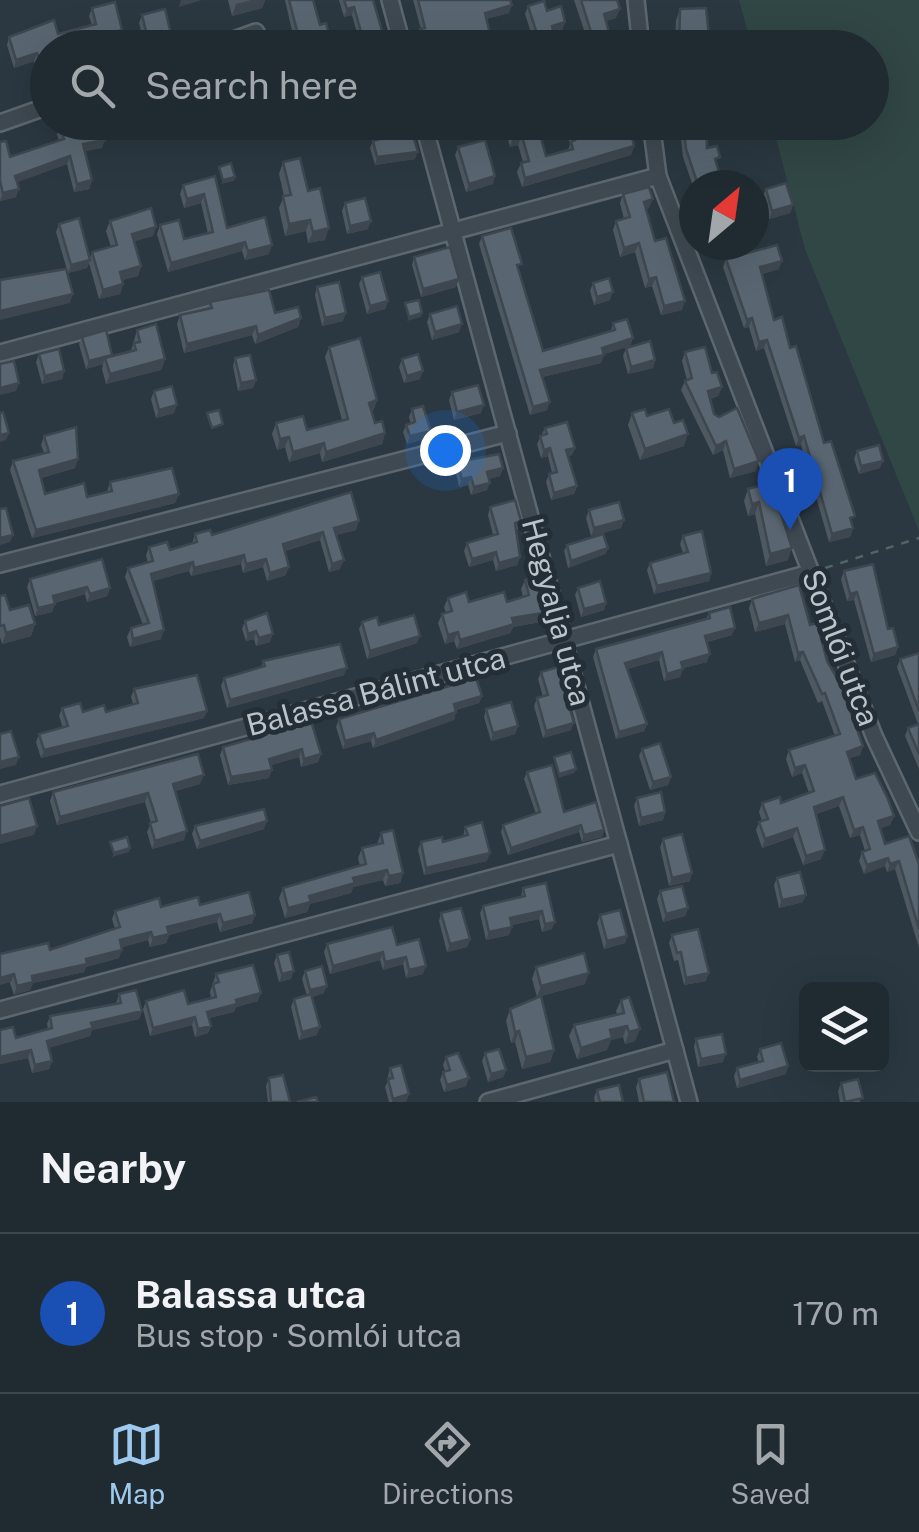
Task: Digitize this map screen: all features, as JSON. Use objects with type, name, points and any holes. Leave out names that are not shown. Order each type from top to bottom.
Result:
[{"type":"street","points":[[390,0],[398,30]]},
{"type":"street","points":[[636,0],[638,30]]},
{"type":"street","points":[[0,124],[30,113]]},
{"type":"street","name":"Hegyalja utca","points":[[428,140],[689,1102]]},
{"type":"street","name":"Somlói utca","points":[[653,140],[658,176],[810,573],[874,736],[919,832]]},
{"type":"street","points":[[0,353],[658,176]]},
{"type":"street","points":[[0,564],[508,432]]},
{"type":"street","name":"Balassa Bálint utca","points":[[0,794],[810,573]]},
{"type":"street","points":[[0,1010],[619,844]]},
{"type":"street","points":[[488,1102],[675,1050]]},
{"type":"path","points":[[810,573],[919,538]]},
{"type":"green space","points":[[739,0],[919,0],[919,531],[805,249],[776,140],[889,140],[889,30],[747,30]]},
{"type":"building","points":[[289,0],[313,0],[320,25],[326,23],[328,30],[297,30]]},
{"type":"building","points":[[344,0],[373,0],[382,30],[360,30],[354,7],[347,9]]},
{"type":"building","points":[[418,0],[510,0],[512,5],[485,13],[489,30],[420,29],[425,28]]},
{"type":"building","points":[[581,0],[617,0],[620,9],[604,14],[608,30],[590,30]]},
{"type":"building","points":[[544,1],[547,11],[561,6],[565,22],[552,26],[553,30],[536,30],[528,6]]},
{"type":"building","points":[[115,2],[122,30],[73,30],[96,24],[92,8]]},
{"type":"building","points":[[706,8],[708,30],[679,30],[680,9]]},
{"type":"building","points":[[165,9],[170,30],[146,30],[142,15]]},
{"type":"building","points":[[54,20],[57,30],[30,30],[30,55],[16,60],[9,37]]},
{"type":"building","points":[[61,140],[105,140],[83,144],[92,180],[77,184],[70,156],[15,176],[19,189],[3,193],[0,142],[6,141],[10,157]]},
{"type":"building","points":[[414,140],[418,152],[377,157],[373,141]]},
{"type":"building","points":[[485,140],[495,176],[469,184],[458,147]]},
{"type":"building","points":[[523,140],[542,140],[546,156],[573,149],[571,142],[575,140],[633,140],[634,146],[525,178],[521,163],[529,161]]},
{"type":"building","points":[[685,140],[707,140],[707,148],[717,146],[718,170],[693,170]]},
{"type":"building","points":[[300,158],[308,191],[320,188],[329,228],[313,232],[310,220],[289,224],[283,196],[291,195],[283,162]]},
{"type":"building","points":[[231,163],[235,177],[223,180],[219,167]]},
{"type":"building","points":[[215,176],[227,228],[265,217],[272,245],[248,251],[245,242],[171,263],[160,225],[179,220],[184,239],[213,232],[204,194],[187,199],[183,185]]},
{"type":"building","points":[[786,183],[793,205],[772,211],[769,188]]},
{"type":"building","points":[[649,187],[653,199],[644,202],[655,241],[666,238],[685,301],[664,306],[656,277],[649,279],[639,243],[624,248],[616,221],[630,217],[623,194]]},
{"type":"building","points":[[365,198],[371,221],[350,226],[345,203]]},
{"type":"building","points":[[151,208],[156,227],[132,234],[141,266],[120,272],[123,284],[103,290],[92,252],[117,245],[110,221]]},
{"type":"building","points":[[79,218],[90,260],[71,265],[59,224]]},
{"type":"building","points":[[511,228],[522,264],[517,265],[543,351],[615,330],[613,323],[627,319],[633,338],[602,348],[604,355],[540,370],[550,402],[533,407],[482,236]]},
{"type":"building","points":[[777,245],[782,261],[760,267],[774,320],[782,317],[790,348],[796,346],[824,443],[831,441],[855,516],[850,518],[853,528],[832,534],[804,436],[799,438],[767,340],[759,342],[752,318],[747,320],[726,260],[769,260],[769,247]]},
{"type":"building","points":[[450,247],[459,279],[423,289],[414,257]]},
{"type":"building","points":[[66,269],[73,294],[0,311],[0,280]]},
{"type":"building","points":[[380,272],[388,301],[370,306],[362,277]]},
{"type":"building","points":[[609,278],[613,292],[597,297],[593,283]]},
{"type":"building","points":[[339,282],[346,313],[325,318],[317,287]]},
{"type":"building","points":[[269,290],[275,313],[298,307],[301,318],[258,335],[256,326],[187,344],[180,315],[212,308],[210,302]]},
{"type":"building","points":[[419,300],[422,313],[409,317],[405,303]]},
{"type":"building","points":[[457,306],[462,324],[435,332],[430,314]]},
{"type":"building","points":[[156,324],[165,359],[110,374],[105,358],[136,350],[134,343],[140,342],[137,330]]},
{"type":"building","points":[[106,330],[112,355],[89,361],[82,337]]},
{"type":"building","points":[[360,338],[377,400],[369,403],[375,423],[382,421],[385,433],[326,452],[324,443],[293,452],[289,437],[280,439],[276,423],[303,416],[307,430],[348,419],[329,347]]},
{"type":"building","points":[[650,341],[655,360],[631,367],[626,348]]},
{"type":"building","points":[[705,347],[712,373],[717,372],[722,387],[708,391],[714,414],[719,417],[737,408],[759,461],[734,469],[726,441],[716,446],[685,381],[692,378],[685,352]]},
{"type":"building","points":[[59,349],[64,371],[45,376],[39,354]]},
{"type":"building","points":[[418,354],[423,371],[407,376],[402,359]]},
{"type":"building","points":[[250,355],[256,380],[241,383],[235,358]]},
{"type":"building","points":[[14,361],[19,383],[0,388],[0,364]]},
{"type":"building","points":[[478,385],[484,405],[457,412],[452,392]]},
{"type":"building","points":[[172,386],[177,405],[159,410],[154,391]]},
{"type":"building","points":[[423,406],[431,431],[410,436],[406,425],[415,422],[412,409]]},
{"type":"building","points":[[645,409],[647,416],[669,409],[674,423],[683,420],[688,434],[645,449],[632,413]]},
{"type":"building","points":[[219,410],[223,424],[212,428],[207,413]]},
{"type":"building","points":[[3,412],[9,433],[0,435],[0,413]]},
{"type":"building","points":[[567,422],[575,448],[566,450],[577,486],[554,493],[549,474],[557,472],[550,448],[544,450],[540,436],[547,434],[545,428]]},
{"type":"building","points":[[76,427],[78,459],[39,470],[45,494],[84,483],[87,497],[112,491],[110,482],[172,468],[179,494],[36,530],[13,461],[49,452],[44,436]]},
{"type":"building","points":[[879,445],[883,461],[861,466],[857,451]]},
{"type":"building","points":[[499,454],[503,468],[487,472],[490,483],[474,487],[471,477],[462,479],[457,462]]},
{"type":"building","points":[[771,483],[792,548],[770,554],[759,502],[752,504],[748,489]]},
{"type":"building","points":[[351,492],[359,521],[334,528],[344,560],[332,564],[323,532],[283,544],[289,567],[270,573],[266,559],[246,564],[244,555],[194,568],[193,562],[151,574],[164,630],[133,639],[131,628],[149,623],[128,568],[153,561],[149,547],[167,542],[170,550],[197,542],[195,534],[210,530],[212,535]]},
{"type":"building","points":[[515,500],[521,521],[515,523],[520,557],[499,563],[496,552],[472,559],[467,543],[498,534],[490,507]]},
{"type":"building","points":[[619,502],[624,520],[594,528],[589,510]]},
{"type":"building","points":[[6,508],[13,535],[0,538],[0,509]]},
{"type":"building","points":[[702,531],[711,573],[657,586],[650,563],[688,552],[683,536]]},
{"type":"building","points":[[603,534],[608,548],[571,561],[567,545]]},
{"type":"building","points":[[102,559],[110,588],[90,594],[87,587],[53,596],[55,604],[38,608],[30,579]]},
{"type":"building","points":[[873,564],[888,629],[893,628],[898,647],[874,654],[857,592],[850,594],[844,571]]},
{"type":"building","points":[[538,576],[549,612],[512,618],[514,624],[460,640],[458,632],[448,635],[442,614],[452,611],[448,598],[466,592],[469,602],[504,592],[507,602],[529,595],[525,580]]},
{"type":"building","points":[[600,581],[606,603],[584,609],[578,588]]},
{"type":"building","points":[[799,585],[810,625],[817,623],[827,661],[841,685],[863,746],[847,752],[856,779],[875,773],[894,816],[878,821],[885,844],[909,836],[919,864],[919,929],[899,861],[890,864],[888,858],[867,865],[862,852],[870,849],[863,827],[854,830],[843,797],[814,807],[825,850],[806,856],[797,828],[765,839],[759,822],[768,819],[762,803],[780,797],[781,803],[814,791],[805,765],[795,768],[789,750],[840,734],[825,693],[822,694],[803,652],[798,653],[788,615],[759,623],[752,599]]},
{"type":"building","points":[[5,595],[10,610],[29,605],[35,624],[6,633],[4,625],[0,626],[0,596]]},
{"type":"building","points":[[730,607],[735,628],[705,636],[710,654],[681,662],[683,669],[667,674],[662,652],[625,663],[647,724],[619,732],[596,649],[710,618],[709,613]]},
{"type":"building","points":[[267,613],[273,634],[259,638],[256,631],[248,634],[245,621]]},
{"type":"building","points":[[414,615],[420,636],[370,651],[362,622],[377,617],[379,625]]},
{"type":"building","points":[[340,644],[347,668],[230,700],[224,678],[265,666],[263,661]]},
{"type":"building","points":[[919,653],[919,711],[900,659]]},
{"type":"building","points":[[558,667],[574,723],[546,731],[537,698],[548,695],[541,672]]},
{"type":"building","points":[[197,675],[207,711],[44,750],[39,734],[68,726],[62,708],[80,703],[83,712],[104,705],[106,712],[138,703],[134,689]]},
{"type":"building","points":[[476,678],[482,696],[454,704],[456,712],[376,740],[374,733],[345,741],[339,719]]},
{"type":"building","points":[[511,702],[518,726],[493,733],[486,709]]},
{"type":"building","points":[[311,721],[321,754],[304,759],[302,749],[269,759],[272,770],[231,777],[223,747],[251,739],[250,735]]},
{"type":"building","points":[[919,724],[919,754],[908,728]]},
{"type":"building","points":[[11,731],[19,757],[0,762],[0,734]]},
{"type":"building","points":[[660,743],[671,777],[653,782],[642,749]]},
{"type":"building","points":[[571,752],[576,769],[559,774],[554,757]]},
{"type":"building","points":[[198,754],[204,775],[173,784],[187,831],[155,841],[150,823],[157,821],[148,793],[60,817],[53,792]]},
{"type":"building","points":[[552,765],[564,812],[596,802],[604,830],[584,835],[581,825],[511,848],[503,825],[540,812],[527,772]]},
{"type":"building","points":[[661,792],[665,812],[641,818],[637,798]]},
{"type":"building","points":[[29,798],[37,826],[0,836],[0,806]]},
{"type":"building","points":[[264,809],[267,821],[200,841],[195,826]]},
{"type":"building","points":[[482,822],[490,853],[426,868],[421,842],[442,837],[443,842],[468,835],[465,827]]},
{"type":"building","points":[[393,830],[403,873],[389,876],[387,870],[353,878],[355,883],[309,896],[311,902],[288,908],[283,888],[366,864],[362,848],[383,843],[381,833]]},
{"type":"building","points":[[682,834],[692,873],[672,878],[663,839]]},
{"type":"building","points":[[127,837],[130,848],[114,853],[110,842]]},
{"type":"building","points":[[800,872],[806,895],[782,900],[777,878]]},
{"type":"building","points":[[546,883],[555,922],[545,924],[542,911],[510,918],[512,927],[489,932],[483,906],[525,896],[523,888]]},
{"type":"building","points":[[682,886],[688,908],[666,914],[660,891]]},
{"type":"building","points":[[249,892],[255,915],[223,923],[220,914],[167,927],[169,934],[153,938],[151,932],[120,940],[122,950],[86,959],[87,964],[32,976],[33,982],[17,986],[14,974],[0,978],[0,954],[48,943],[50,950],[120,927],[115,911],[159,898],[161,907],[198,897],[200,905]]},
{"type":"building","points":[[461,908],[470,939],[450,944],[441,913]]},
{"type":"building","points":[[620,910],[627,936],[607,941],[600,915]]},
{"type":"building","points":[[392,927],[397,945],[419,939],[426,966],[409,970],[406,957],[385,962],[383,952],[333,966],[327,944]]},
{"type":"building","points":[[698,929],[709,973],[686,978],[681,952],[677,953],[672,935]]},
{"type":"building","points":[[289,952],[294,971],[282,974],[277,955]]},
{"type":"building","points":[[584,953],[589,973],[541,986],[536,967]]},
{"type":"building","points":[[253,965],[261,993],[207,1012],[211,1026],[198,1029],[195,1017],[153,1028],[146,1001],[184,990],[188,1004],[216,997],[216,974]]},
{"type":"building","points":[[322,966],[327,986],[310,990],[305,971]]},
{"type":"building","points":[[136,990],[142,1011],[91,1023],[93,1028],[47,1041],[52,1061],[35,1065],[31,1050],[0,1057],[0,1030],[13,1027],[16,1038],[52,1028],[50,1016],[121,1003],[119,994]]},
{"type":"building","points":[[311,994],[320,1027],[302,1032],[294,999]]},
{"type":"building","points":[[541,996],[554,1050],[526,1057],[510,1009]]},
{"type":"building","points":[[629,997],[640,1029],[629,1032],[627,1026],[610,1030],[612,1038],[581,1048],[574,1025],[624,1013],[621,1000]]},
{"type":"building","points":[[722,1034],[726,1054],[701,1059],[696,1039]]},
{"type":"building","points":[[781,1043],[788,1066],[740,1080],[737,1068],[763,1061],[760,1049]]},
{"type":"building","points":[[499,1049],[506,1070],[491,1074],[485,1053]]},
{"type":"building","points":[[458,1053],[469,1078],[447,1085],[443,1072],[450,1070],[446,1057]]},
{"type":"building","points":[[401,1065],[409,1094],[393,1099],[388,1079],[393,1078],[390,1068]]},
{"type":"building","points":[[667,1072],[674,1102],[644,1102],[639,1079]]},
{"type":"building","points":[[283,1075],[290,1102],[271,1102],[269,1078]]},
{"type":"building","points":[[858,1079],[863,1098],[845,1102],[841,1083]]},
{"type":"building","points":[[619,1085],[623,1102],[600,1102],[597,1090]]},
{"type":"place","name":"Balassa utca","points":[[790,530]]}]
